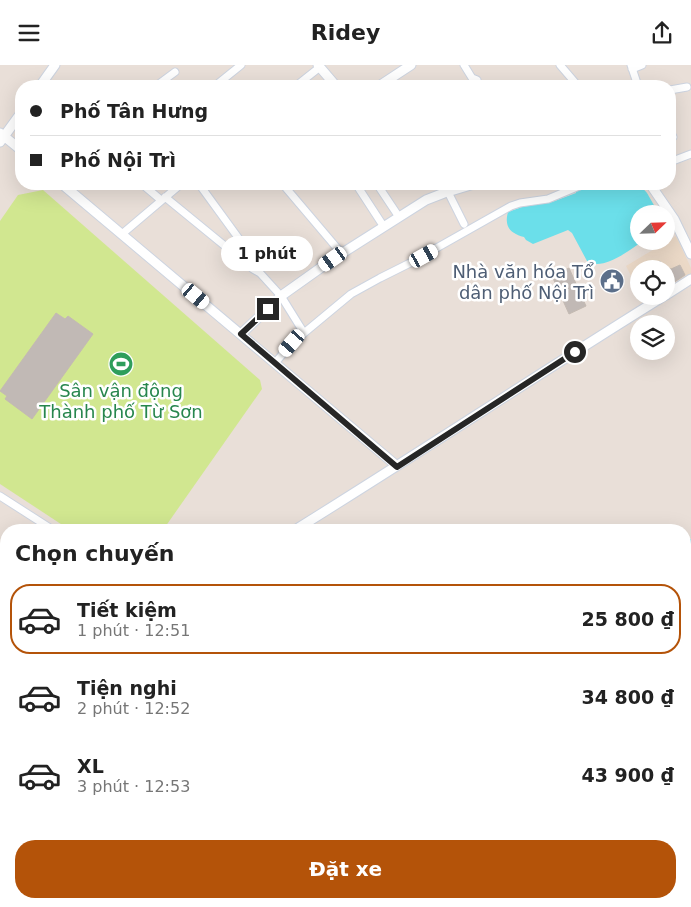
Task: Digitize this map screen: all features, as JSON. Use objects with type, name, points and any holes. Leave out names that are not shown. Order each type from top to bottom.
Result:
[{"type":"street","points":[[44,80],[55,65]]},
{"type":"street","points":[[224,80],[241,65]]},
{"type":"street","points":[[388,80],[411,65]]},
{"type":"street","points":[[464,65],[472,78],[478,80]]},
{"type":"street","points":[[560,65],[573,80]]},
{"type":"street","points":[[636,80],[632,67],[642,65]]},
{"type":"street","points":[[303,80],[319,66],[331,80]]},
{"type":"street","points":[[164,80],[175,72]]},
{"type":"street","points":[[676,89],[687,87]]},
{"type":"street","points":[[15,121],[2,137],[15,146]]},
{"type":"street","points":[[676,160],[691,154]]},
{"type":"street","points":[[69,190],[397,467]]},
{"type":"street","points":[[150,190],[260,273],[281,296],[304,333]]},
{"type":"street","points":[[122,234],[174,190]]},
{"type":"street","points":[[203,190],[253,257],[260,273]]},
{"type":"street","points":[[288,190],[342,254]]},
{"type":"street","points":[[360,190],[384,227]]},
{"type":"street","points":[[380,190],[399,217]]},
{"type":"street","points":[[241,334],[281,296],[342,254],[443,190]]},
{"type":"street","points":[[447,190],[464,224]]},
{"type":"street","points":[[275,363],[292,343],[351,294],[511,206],[548,199],[570,190]]},
{"type":"street","points":[[654,190],[674,219],[691,254]]},
{"type":"street","points":[[675,289],[691,279]]},
{"type":"street","points":[[305,524],[649,305]]},
{"type":"street","points":[[0,496],[44,524]]},
{"type":"shaded area","points":[[675,237],[691,268],[691,275],[675,286],[675,260],[636,260],[653,250],[675,250]]},
{"type":"shaded area","points":[[630,264],[630,274],[626,266]]},
{"type":"green space","name":"Sân vận động Thành phố Từ Sơn","points":[[43,190],[260,380],[262,389],[167,524],[61,524],[0,484],[0,221],[18,195]]},
{"type":"water","points":[[578,190],[644,190],[654,205],[630,205],[630,250],[608,262],[600,264],[593,264],[587,261],[572,233],[568,230],[533,244],[509,229],[507,222],[508,212],[522,207],[552,202],[576,193]]},
{"type":"building","points":[[680,265],[685,275],[675,282],[675,267]]},
{"type":"building","points":[[569,268],[586,306],[569,314],[552,276]]},
{"type":"building","points":[[56,313],[65,319],[68,316],[93,334],[32,419],[5,399],[7,396],[0,391]]},
{"type":"place","name":"Nhà văn hóa Tổ dân phố Nội Trì","points":[[612,281]]},
{"type":"place","name":"Sân vận động Thành phố Từ Sơn","points":[[121,364]]},
{"type":"route","points":[[268,309],[241,334],[397,467],[575,352]]}]
